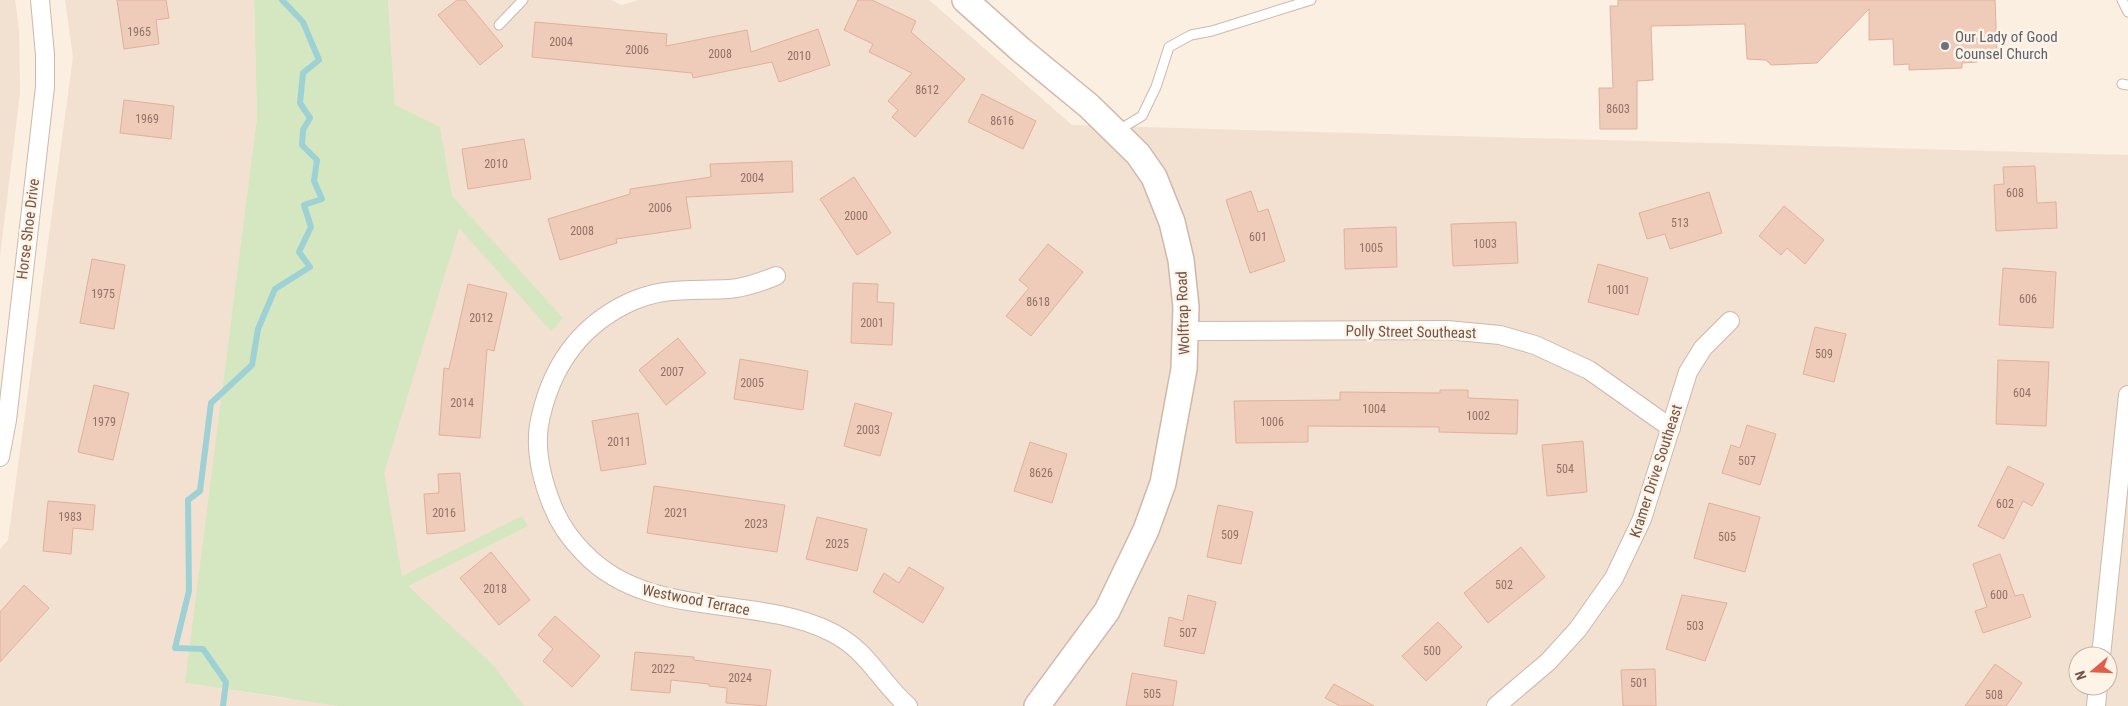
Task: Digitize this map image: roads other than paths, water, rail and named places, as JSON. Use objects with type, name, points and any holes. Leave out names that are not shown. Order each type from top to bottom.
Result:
[{"type":"street","name":"Horse Shoe Drive","points":[[0,457],[45,87],[45,55],[40,0]]},
{"type":"street","name":"Wolftrap Road","points":[[965,0],[1117,131],[1138,154],[1154,177],[1172,222],[1181,260],[1186,331],[1184,370],[1163,483],[1146,530],[1107,611],[1037,706]]},
{"type":"street","name":"Westwood Terrace","points":[[776,276],[758,283],[730,289],[673,289],[656,293],[626,304],[608,314],[586,332],[567,353],[553,376],[544,401],[539,429],[539,458],[544,486],[557,519],[574,543],[594,564],[615,578],[640,590],[664,597],[806,622],[832,633],[851,645],[873,665],[908,706]]},
{"type":"street","name":"Kramer Drive Southeast","points":[[1496,706],[1548,662],[1578,629],[1614,578],[1642,519],[1688,372],[1703,348],[1730,321]]},
{"type":"street","name":"Polly Street Southeast","points":[[1186,331],[1448,330],[1500,335],[1535,345],[1589,370],[1670,428]]},
{"type":"street","points":[[2102,646],[2128,395]]},
{"type":"lane","points":[[499,26],[523,0]]},
{"type":"lane","points":[[1117,131],[1142,116],[1156,86],[1169,47],[1191,35],[1212,31],[1311,0]]},
{"type":"lane","points":[[2122,0],[2128,12]]},
{"type":"waterway","points":[[223,706],[226,682],[203,649],[175,648],[189,591],[188,500],[200,491],[211,403],[252,365],[258,329],[275,289],[310,267],[299,252],[311,227],[304,205],[322,199],[314,181],[317,160],[302,145],[303,130],[310,118],[300,103],[303,73],[319,60],[303,22],[282,0]]},
{"type":"place","name":"Our Lady of Good Counsel Church","points":[[1945,46]]}]
